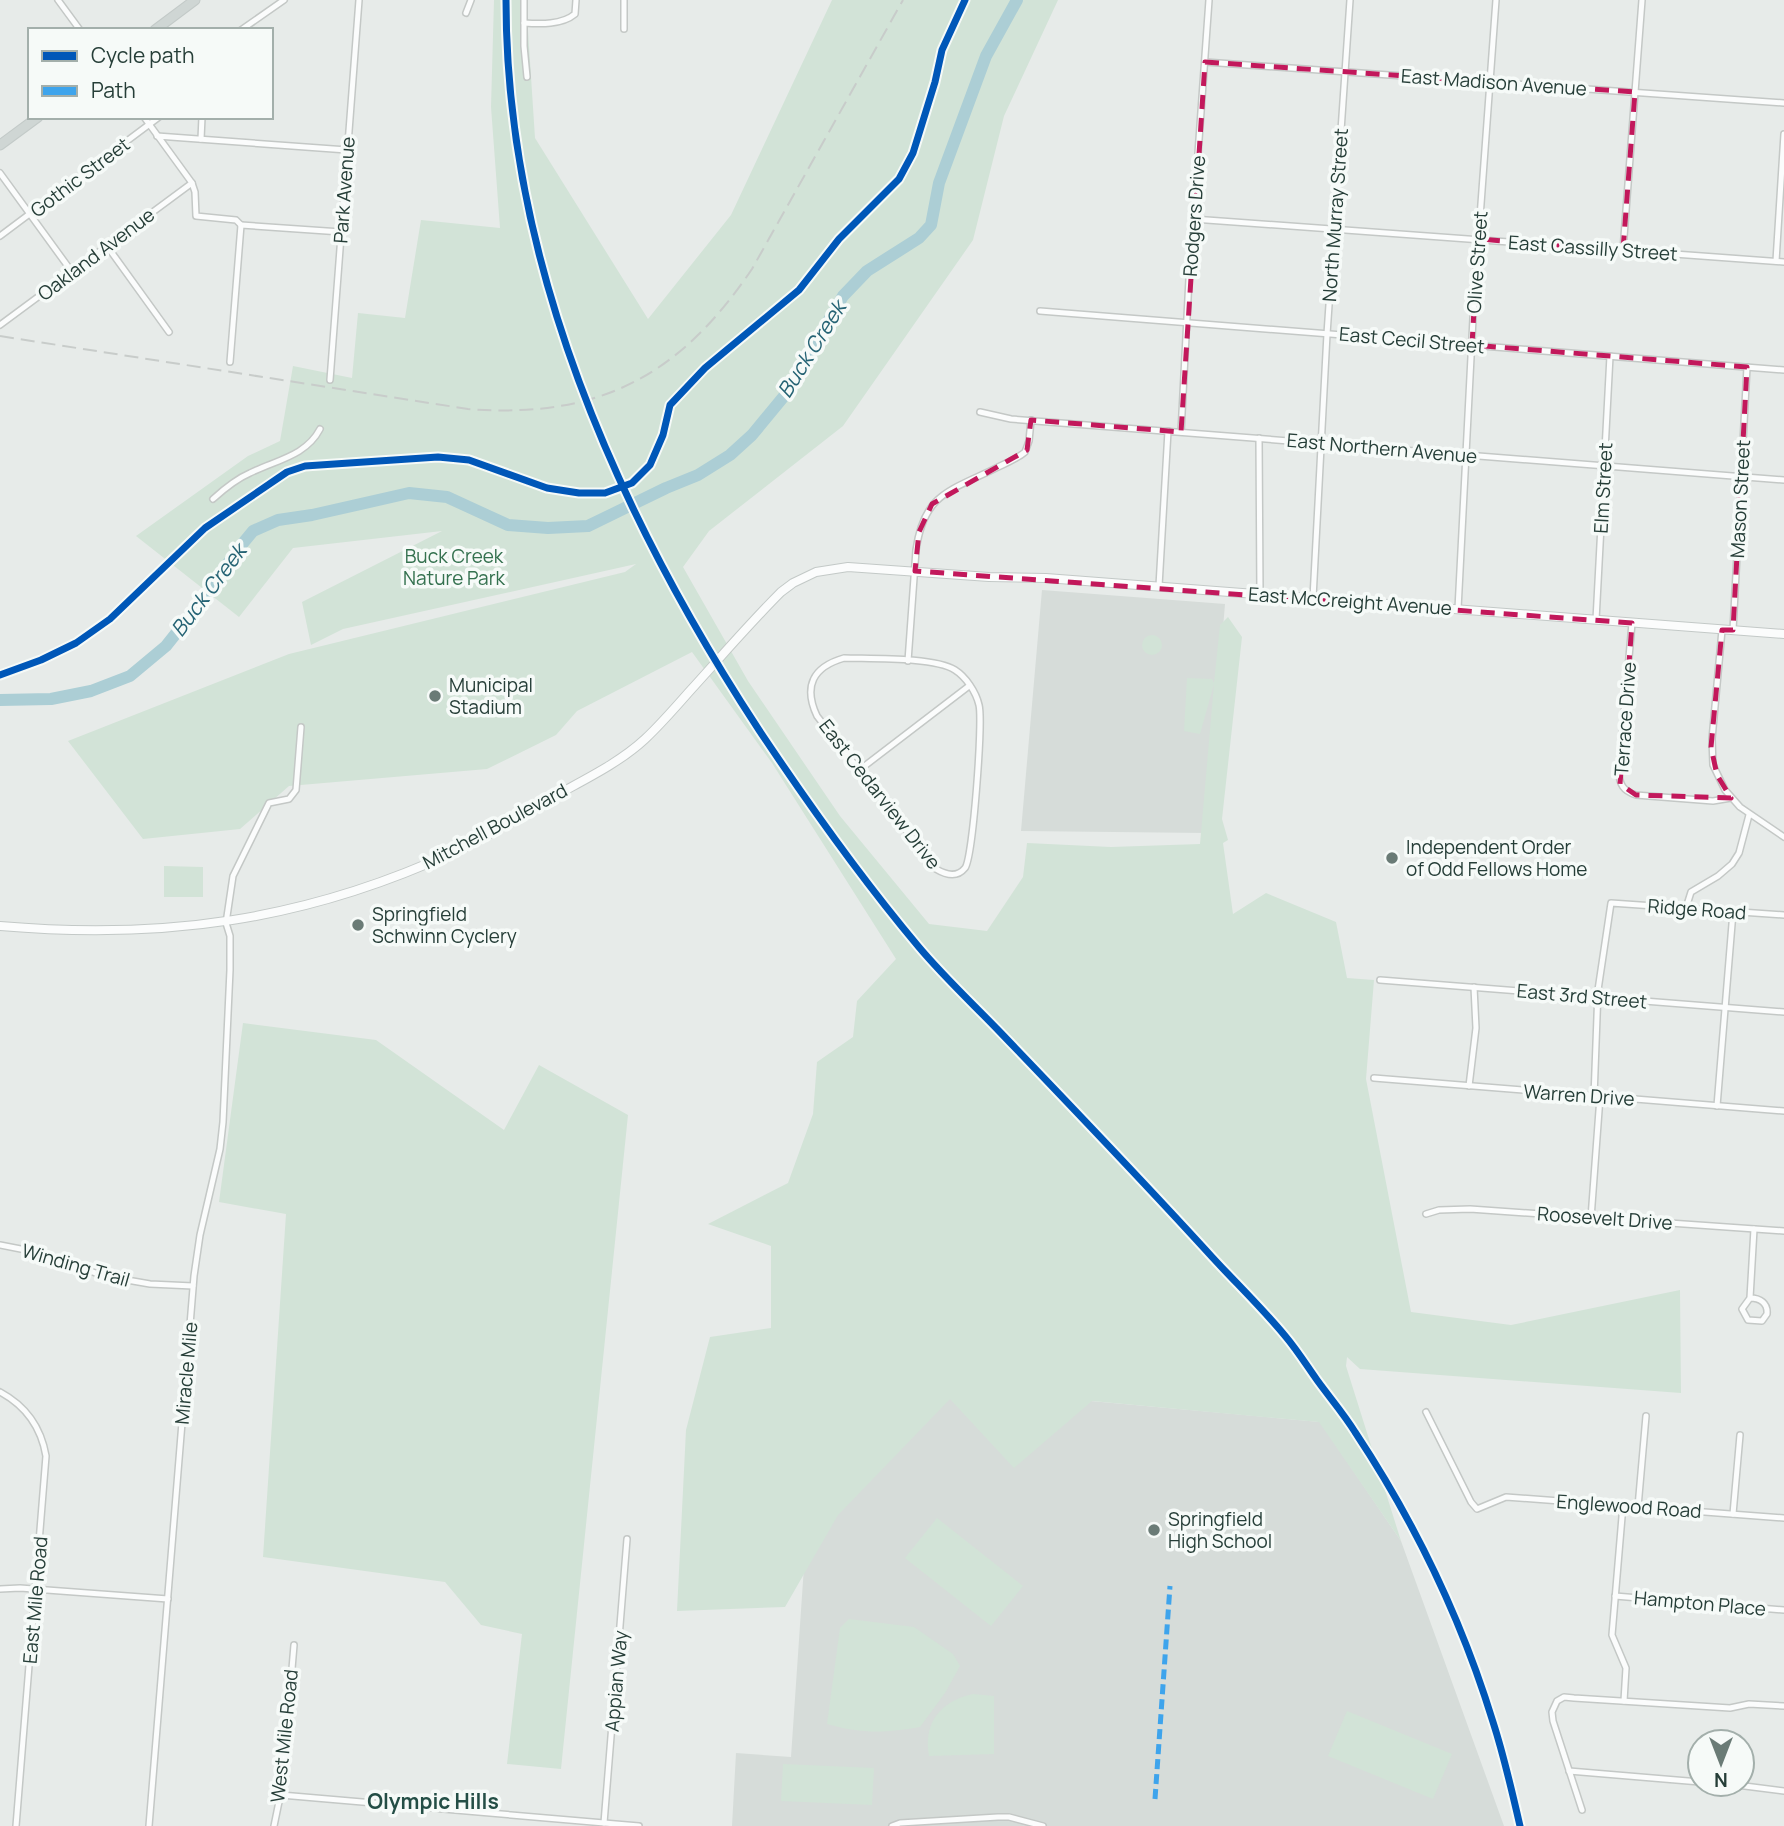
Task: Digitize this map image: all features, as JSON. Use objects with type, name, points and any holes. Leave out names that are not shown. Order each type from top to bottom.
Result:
[{"type":"main road","points":[[158,28],[195,0]]},
{"type":"main road","points":[[0,145],[34,119]]},
{"type":"street","points":[[58,0],[78,28]]},
{"type":"street","points":[[244,28],[284,0]]},
{"type":"street","name":"Park Avenue","points":[[330,380],[359,0]]},
{"type":"street","points":[[466,13],[471,0]]},
{"type":"street","points":[[524,0],[527,77]]},
{"type":"street","points":[[524,23],[549,23],[572,18],[575,15],[576,0]]},
{"type":"street","points":[[624,0],[624,29]]},
{"type":"street","name":"Rodgers Drive","points":[[1181,432],[1209,0]]},
{"type":"street","name":"North Murray Street","points":[[1313,598],[1327,334],[1350,0]]},
{"type":"street","name":"Olive Street","points":[[1458,609],[1478,239],[1496,0]]},
{"type":"street","points":[[1623,250],[1642,0]]},
{"type":"street","name":"East Madison Avenue","points":[[1205,62],[1784,103]]},
{"type":"street","points":[[145,119],[192,183],[195,192],[195,216],[236,220],[241,225],[341,232]]},
{"type":"street","name":"Gothic Street","points":[[0,236],[156,119]]},
{"type":"street","points":[[201,139],[202,119]]},
{"type":"street","points":[[1776,261],[1784,134]]},
{"type":"street","points":[[158,136],[347,150]]},
{"type":"street","points":[[0,173],[72,272]]},
{"type":"street","name":"Oakland Avenue","points":[[0,326],[192,183]]},
{"type":"street","name":"East Cassilly Street","points":[[1193,219],[1784,262]]},
{"type":"street","points":[[230,362],[241,225]]},
{"type":"street","points":[[107,246],[169,332]]},
{"type":"street","name":"East Cecil Street","points":[[1040,311],[1784,370]]},
{"type":"street","name":"Elm Street","points":[[1596,620],[1610,356]]},
{"type":"street","name":"Mason Street","points":[[1733,631],[1747,367]]},
{"type":"street","name":"East Northern Avenue","points":[[980,412],[1001,418],[1031,421],[1784,480]]},
{"type":"street","points":[[908,661],[919,532],[932,503],[1025,452],[1031,421]]},
{"type":"street","points":[[213,499],[250,473],[308,446],[320,429]]},
{"type":"street","points":[[1159,586],[1168,431]]},
{"type":"street","points":[[1259,438],[1260,594]]},
{"type":"street","name":"Mitchell Boulevard","points":[[0,926],[123,932],[226,923],[304,906],[416,869],[474,842],[612,762],[645,739],[760,614],[782,592],[804,577],[824,570],[848,567],[915,572]]},
{"type":"street","name":"East McCreight Avenue","points":[[915,572],[1159,586],[1784,634]]},
{"type":"street","name":"Terrace Drive","points":[[1632,623],[1620,784],[1636,795],[1713,801],[1731,798]]},
{"type":"street","points":[[1722,630],[1711,756],[1717,775],[1731,798],[1749,815],[1784,837]]},
{"type":"street","name":"East Cedarview Drive","points":[[844,657],[908,661],[948,667],[961,676],[978,701],[980,718],[970,858],[967,866],[957,874],[948,875],[936,869],[817,716],[811,698],[813,681],[819,669],[833,661],[844,657]]},
{"type":"street","points":[[858,771],[969,686]]},
{"type":"street","points":[[226,923],[233,876],[269,803],[289,799],[296,790],[301,727]]},
{"type":"street","points":[[1686,908],[1691,892],[1725,871],[1736,858],[1749,815]]},
{"type":"street","name":"Ridge Road","points":[[1598,997],[1611,902],[1784,915]]},
{"type":"street","points":[[1717,1106],[1733,912]]},
{"type":"street","name":"Miracle Mile","points":[[149,1826],[193,1286],[200,1235],[223,1122],[230,970],[230,936],[226,923]]},
{"type":"street","name":"East 3rd Street","points":[[1380,980],[1784,1012]]},
{"type":"street","points":[[1469,1086],[1476,1028],[1474,987]]},
{"type":"street","points":[[1591,1218],[1597,1097],[1598,997]]},
{"type":"street","name":"Warren Drive","points":[[1374,1078],[1784,1111]]},
{"type":"street","name":"Roosevelt Drive","points":[[1426,1214],[1439,1209],[1470,1209],[1784,1231]]},
{"type":"street","points":[[1750,1298],[1760,1299],[1766,1305],[1767,1314],[1762,1321],[1748,1320],[1743,1314],[1743,1306],[1750,1298],[1754,1229]]},
{"type":"street","name":"Winding Trail","points":[[0,1245],[36,1252],[104,1276],[150,1284],[193,1286]]},
{"type":"street","name":"East Mile Road","points":[[0,1392],[29,1415],[44,1444],[46,1467],[16,1826]]},
{"type":"street","name":"Englewood Road","points":[[1426,1412],[1471,1502],[1477,1508],[1506,1497],[1784,1518]]},
{"type":"street","points":[[1638,1507],[1646,1416]]},
{"type":"street","points":[[1733,1514],[1740,1434]]},
{"type":"street","points":[[1623,1506],[1612,1635],[1626,1668],[1624,1701]]},
{"type":"street","name":"Appian Way","points":[[604,1823],[627,1539]]},
{"type":"street","points":[[0,1589],[36,1589],[168,1599]]},
{"type":"street","name":"Hampton Place","points":[[1615,1596],[1784,1610]]},
{"type":"street","name":"West Mile Road","points":[[274,1826],[281,1795],[294,1645]]},
{"type":"street","points":[[1582,1810],[1553,1721],[1552,1712],[1557,1701],[1564,1698],[1730,1708],[1749,1704],[1784,1706]]},
{"type":"street","points":[[1569,1771],[1686,1781]]},
{"type":"street","points":[[1756,1787],[1784,1791]]},
{"type":"street","points":[[281,1795],[564,1823],[639,1826]]},
{"type":"street","points":[[892,1826],[900,1823],[1009,1817],[1043,1826]]},
{"type":"highlighted area","points":[[1205,62],[1635,92],[1623,250],[1478,239],[1472,345],[1747,367],[1733,630],[1722,630],[1711,747],[1717,775],[1731,798],[1636,795],[1620,784],[1632,623],[915,571],[919,532],[932,504],[1027,450],[1031,420],[1181,432]]},
{"type":"shaded area","points":[[1042,590],[1225,604],[1206,833],[1021,831]]},
{"type":"shaded area","points":[[817,1376],[1320,1422],[1401,1541],[1504,1826],[732,1826],[736,1753],[791,1757]]},
{"type":"green space","name":"Buck Creek Nature Park","points":[[494,0],[526,0],[535,138],[648,319],[731,215],[832,0],[1058,0],[1004,116],[973,240],[843,426],[709,531],[683,567],[748,681],[840,816],[929,924],[987,931],[1023,877],[1027,843],[1111,847],[1200,844],[1214,684],[1200,734],[1184,731],[1187,678],[1212,679],[1214,683],[1220,625],[1228,617],[1242,637],[1222,819],[1228,840],[1223,843],[1233,914],[1266,893],[1336,922],[1347,978],[1374,980],[1366,1079],[1411,1312],[1511,1325],[1680,1290],[1681,1393],[1360,1369],[1347,1357],[1346,1366],[1401,1541],[1319,1422],[1092,1401],[1014,1468],[950,1399],[838,1515],[785,1607],[677,1611],[686,1430],[710,1337],[771,1328],[771,1246],[708,1224],[788,1183],[813,1114],[817,1062],[853,1037],[857,1001],[896,959],[772,763],[692,652],[577,711],[556,735],[487,769],[289,786],[240,829],[143,839],[68,741],[289,654],[625,572],[636,564],[343,629],[311,645],[302,602],[442,531],[293,548],[239,617],[136,536],[248,456],[280,441],[293,366],[352,378],[358,313],[405,318],[421,220],[500,228],[491,107]]},
{"type":"green space","points":[[1152,635],[1159,638],[1162,645],[1159,652],[1152,655],[1145,652],[1142,645],[1145,638]]},
{"type":"green space","points":[[164,866],[203,867],[203,897],[164,897]]},
{"type":"green space","points":[[243,1023],[376,1040],[504,1130],[539,1065],[628,1115],[561,1769],[507,1764],[522,1634],[481,1625],[445,1582],[263,1557],[286,1214],[219,1202]]},
{"type":"green space","points":[[937,1518],[1023,1586],[991,1626],[905,1558]]},
{"type":"green space","points":[[849,1619],[914,1627],[953,1654],[960,1666],[945,1693],[920,1727],[874,1732],[827,1724],[840,1628]]},
{"type":"green space","points":[[973,1694],[994,1696],[994,1754],[929,1756],[929,1733],[937,1715],[952,1702]]},
{"type":"green space","points":[[1347,1711],[1452,1754],[1433,1799],[1328,1756]]},
{"type":"green space","points":[[783,1764],[874,1768],[872,1805],[781,1801]]},
{"type":"waterway","name":"Buck Creek","points":[[0,700],[51,699],[91,691],[130,676],[166,646],[253,531],[278,520],[409,493],[447,497],[508,525],[548,528],[588,526],[698,475],[730,455],[752,435],[785,395],[843,296],[867,271],[919,238],[931,225],[939,183],[986,56],[1017,0]]},
{"type":"railway","points":[[0,336],[468,409],[557,407],[596,398],[631,383],[664,363],[695,338],[724,306],[752,269],[903,0]]},
{"type":"marked path","points":[[1155,1799],[1170,1586]]},
{"type":"cycle path","points":[[506,0],[511,98],[526,195],[549,290],[579,383],[617,473],[660,562],[707,647],[797,786],[876,894],[918,946],[1268,1316],[1351,1425],[1397,1501],[1451,1609],[1481,1684],[1520,1826]]},
{"type":"cycle path","points":[[0,675],[76,643],[110,619],[205,528],[287,472],[305,466],[438,457],[469,460],[547,488],[579,493],[605,493],[632,483],[650,465],[663,435],[670,405],[705,368],[799,290],[839,239],[899,179],[913,153],[942,50],[965,0]]},
{"type":"place","name":"Municipal Stadium","points":[[435,696]]},
{"type":"place","name":"Independent Order of Odd Fellows Home","points":[[1392,858]]},
{"type":"place","name":"Springfield Schwinn Cyclery","points":[[358,925]]},
{"type":"place","name":"Springfield High School","points":[[1154,1530]]},
{"type":"district","name":"Olympic Hills","points":[[433,1801]]}]
